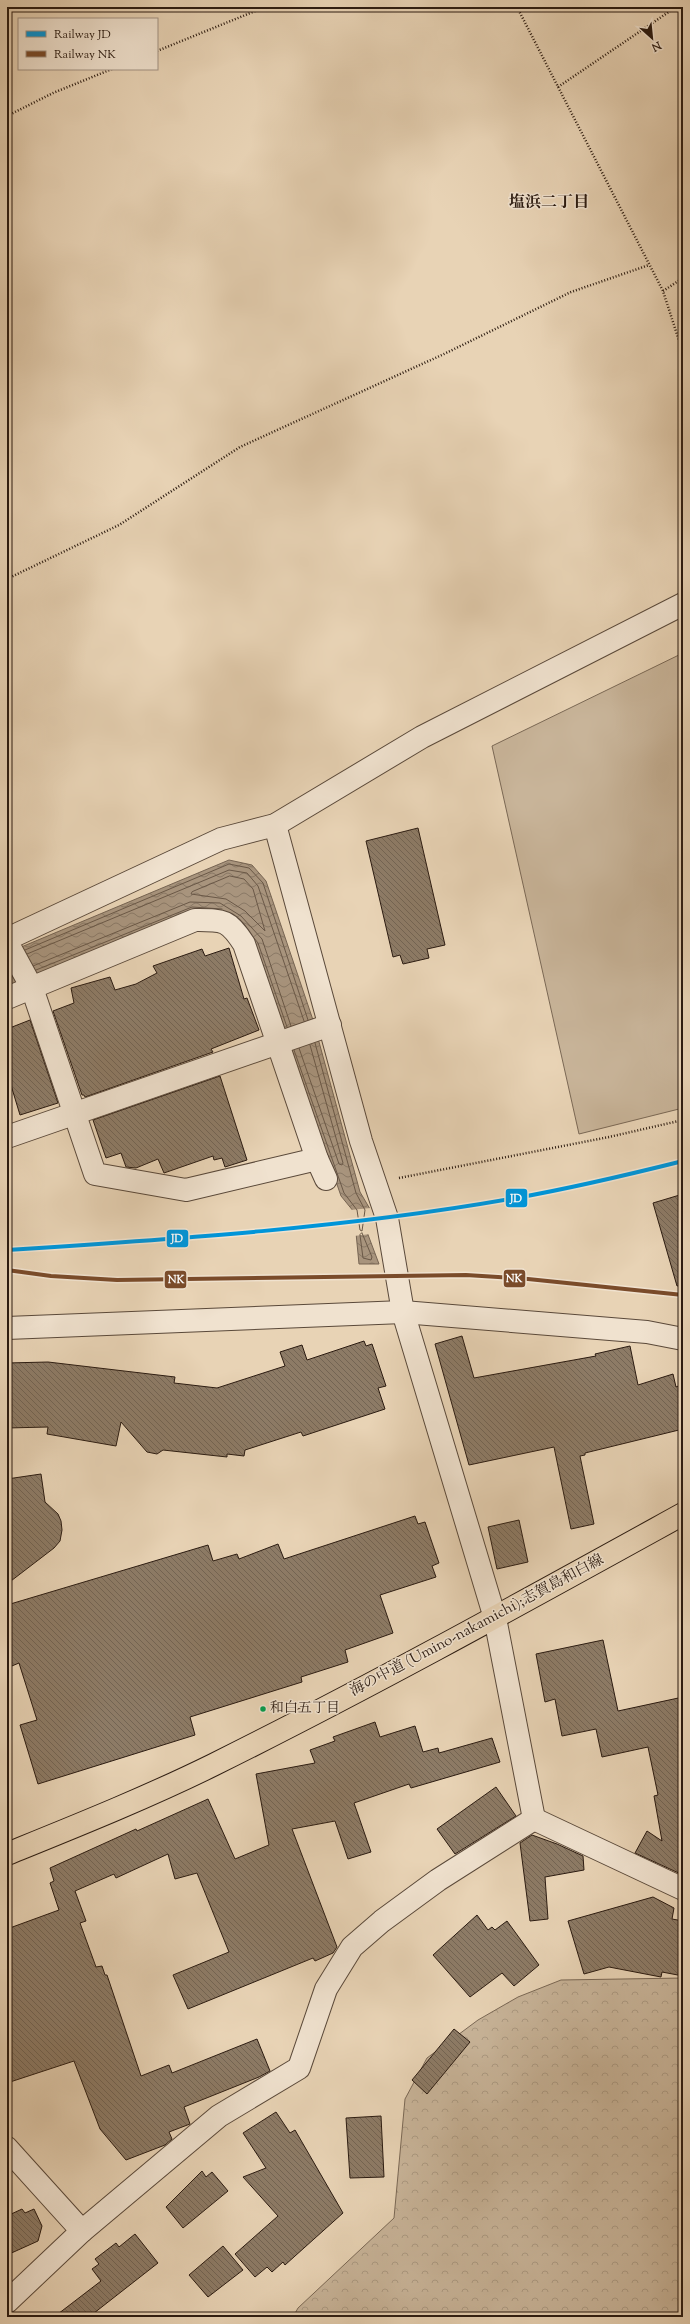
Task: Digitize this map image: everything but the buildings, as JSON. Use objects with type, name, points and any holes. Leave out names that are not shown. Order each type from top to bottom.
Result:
[{"type":"main road","name":"海の中道 (Umino-nakamichi);志賀島和白線","points":[[7,1854],[117,1809],[212,1766],[494,1618],[683,1514]]},
{"type":"street","points":[[317,1159],[186,1190],[95,1174],[32,988],[7,941],[221,839],[275,826],[422,737],[683,604]]},
{"type":"street","points":[[275,826],[375,1183],[387,1218],[403,1312],[494,1618],[534,1819]]},
{"type":"street","points":[[7,998],[195,920],[221,920],[235,930],[244,944],[279,1042],[317,1159],[326,1179]]},
{"type":"street","points":[[7,1137],[330,1025]]},
{"type":"street","points":[[7,1328],[403,1312],[647,1332],[683,1339]]},
{"type":"street","points":[[534,1819],[683,1889]]},
{"type":"street","points":[[7,2302],[82,2231],[219,2116],[299,2068],[326,1989],[352,1947],[382,1920],[438,1880],[534,1819]]},
{"type":"street","points":[[7,2148],[82,2231]]},
{"type":"path","points":[[158,51],[265,7]]},
{"type":"path","points":[[517,7],[663,291],[683,353]]},
{"type":"path","points":[[558,88],[676,7]]},
{"type":"path","points":[[7,116],[53,93],[110,70]]},
{"type":"path","points":[[7,579],[119,524],[240,447],[444,354],[571,292],[649,265]]},
{"type":"path","points":[[663,291],[683,278]]},
{"type":"path","points":[[375,1183],[609,1137],[683,1120]]},
{"type":"green space","points":[[683,653],[683,1108],[579,1134],[492,746]]},
{"type":"green space","points":[[683,1978],[683,2312],[680,2317],[293,2317],[298,2308],[394,2218],[405,2099],[427,2058],[478,2020],[518,1997],[561,1980]]},
{"type":"water","points":[[229,860],[252,865],[266,881],[313,1020],[360,1192],[370,1209],[367,1232],[379,1264],[359,1264],[354,1212],[341,1196],[254,944],[193,911],[7,986],[7,953]]},
{"type":"pier","points":[[371,1208],[370,1234],[354,1236],[350,1210]]},
{"type":"rail line","name":"JD","points":[[7,1250],[198,1237],[326,1225],[389,1217],[516,1198],[600,1181],[683,1161]]},
{"type":"rail line","name":"NK","points":[[7,1270],[51,1276],[117,1280],[466,1275],[528,1279],[683,1295]]},
{"type":"place","name":"和白五丁目","points":[[263,1709]]},
{"type":"district","name":"塩浜二丁目","points":[[549,203]]}]
